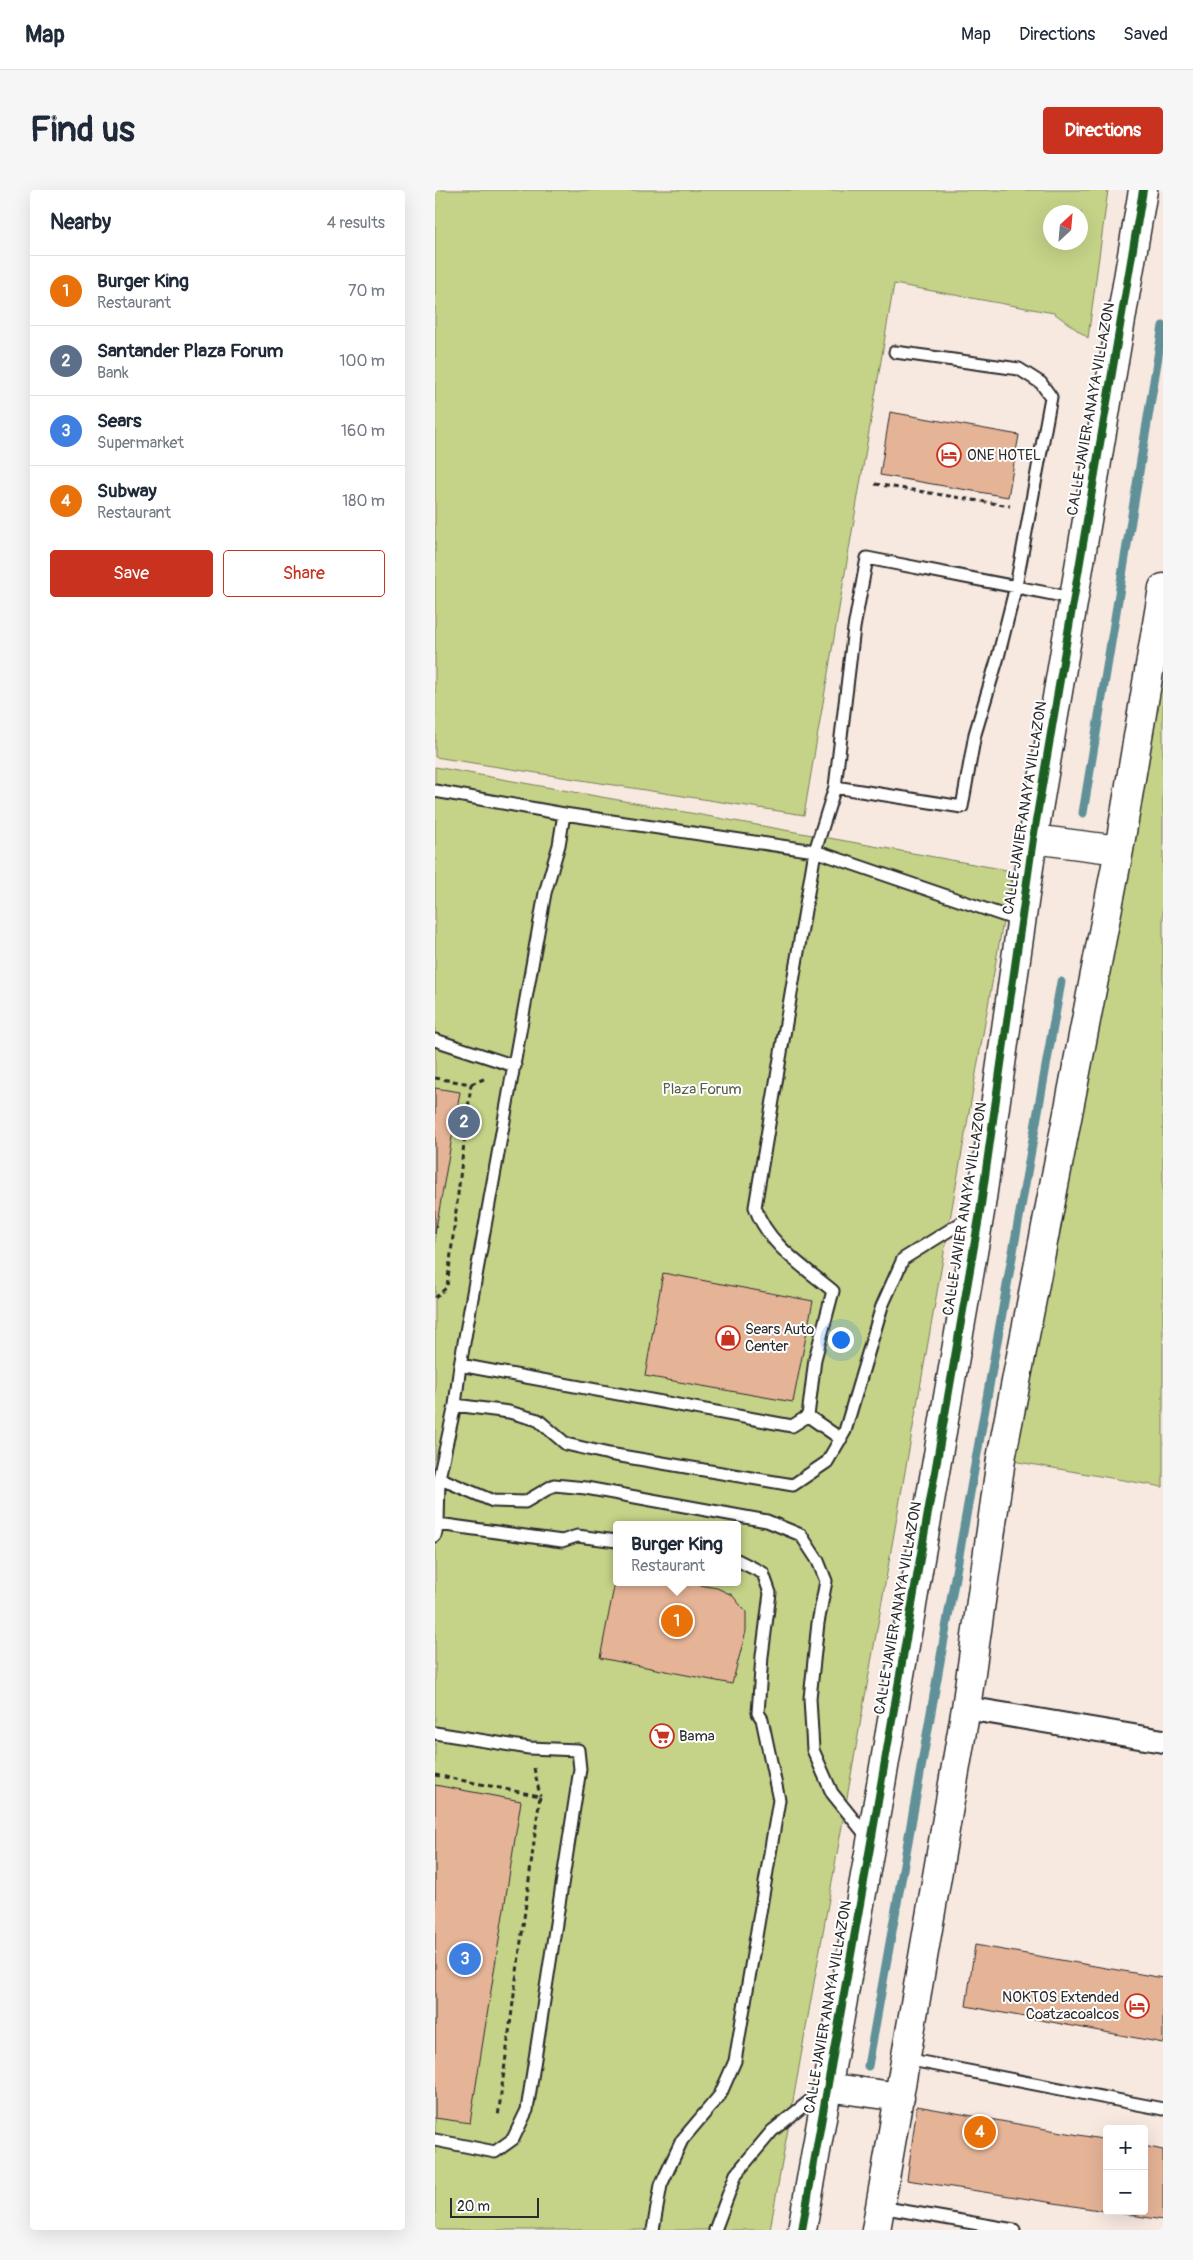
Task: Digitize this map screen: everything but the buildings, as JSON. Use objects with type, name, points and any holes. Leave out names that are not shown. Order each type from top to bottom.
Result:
[{"type":"street","name":"CALLE JAVIER ANAYA VILLAZON","points":[[802,2230],[980,1212],[1033,838],[1143,190]]},
{"type":"street","points":[[878,2219],[966,1708],[1001,1459],[1119,850],[1163,588]]},
{"type":"street","points":[[1033,838],[1119,850]]},
{"type":"street","points":[[966,1708],[1163,1740]]},
{"type":"street","points":[[827,2087],[900,2098]]},
{"type":"lane","points":[[835,787],[963,807],[975,734],[998,657],[1016,586],[1051,397],[1041,383],[1019,368],[895,352]]},
{"type":"lane","points":[[808,1416],[815,1359],[833,1291],[779,1245],[760,1221],[755,1207],[815,851],[835,787],[854,628],[867,558],[1073,598]]},
{"type":"lane","points":[[435,791],[564,814],[815,851],[1021,921]]},
{"type":"lane","points":[[435,1536],[438,1524],[439,1478],[455,1405],[460,1365],[545,893],[559,845],[564,814]]},
{"type":"lane","points":[[435,1040],[515,1066]]},
{"type":"lane","points":[[455,1405],[509,1412],[538,1420],[566,1444],[609,1454],[793,1485],[827,1462],[845,1432],[882,1306],[903,1259],[980,1212]]},
{"type":"lane","points":[[460,1365],[792,1426],[808,1416]]},
{"type":"lane","points":[[808,1416],[841,1439]]},
{"type":"lane","points":[[439,1478],[493,1501],[525,1502],[554,1485],[586,1488],[767,1521],[801,1535],[818,1561],[826,1581],[818,1623],[810,1698],[813,1750],[832,1793],[871,1842]]},
{"type":"lane","points":[[438,1524],[562,1541],[577,1536],[613,1540]]},
{"type":"lane","points":[[653,2230],[661,2185],[679,2146],[720,2095],[735,2061],[779,1800],[762,1719],[758,1713],[762,1656],[770,1592],[763,1573],[741,1562]]},
{"type":"lane","points":[[435,1733],[529,1748],[578,1750],[579,1769],[527,2110],[513,2139],[495,2152],[435,2140]]},
{"type":"lane","points":[[906,2059],[1163,2109]]},
{"type":"lane","points":[[715,2230],[736,2174],[772,2131],[827,2087]]},
{"type":"lane","points":[[878,2219],[1014,2230]]},
{"type":"path","points":[[875,484],[1030,509]]},
{"type":"path","points":[[435,1078],[471,1084],[447,1286],[435,1298]]},
{"type":"path","points":[[498,2119],[540,1796],[529,1748]]},
{"type":"path","points":[[435,1775],[540,1796]]},
{"type":"green space","points":[[435,190],[1108,190],[1088,338],[1054,313],[894,284],[804,815],[435,757]]},
{"type":"green space","points":[[1163,621],[1163,1487],[1001,1459]]},
{"type":"green space","name":"Plaza Forum","points":[[435,767],[1012,871],[770,2230],[435,2230]]},
{"type":"waterway","points":[[1083,813],[1163,326]]},
{"type":"waterway","points":[[868,2066],[1061,982]]},
{"type":"cycle path","points":[[802,2230],[980,1212],[1033,839],[1143,190]]},
{"type":"place","name":"ONE HOTEL","points":[[949,455]]},
{"type":"place","name":"Santander Plaza Forum","points":[[464,1122]]},
{"type":"place","name":"Sears Auto Center","points":[[728,1338]]},
{"type":"place","name":"Burger King","points":[[677,1621]]},
{"type":"place","name":"Bama","points":[[662,1736]]},
{"type":"place","name":"Sears","points":[[465,1959]]},
{"type":"place","name":"NOKTOS Extended Coatzacoalcos","points":[[1137,2006]]},
{"type":"place","name":"Subway","points":[[980,2132]]}]
